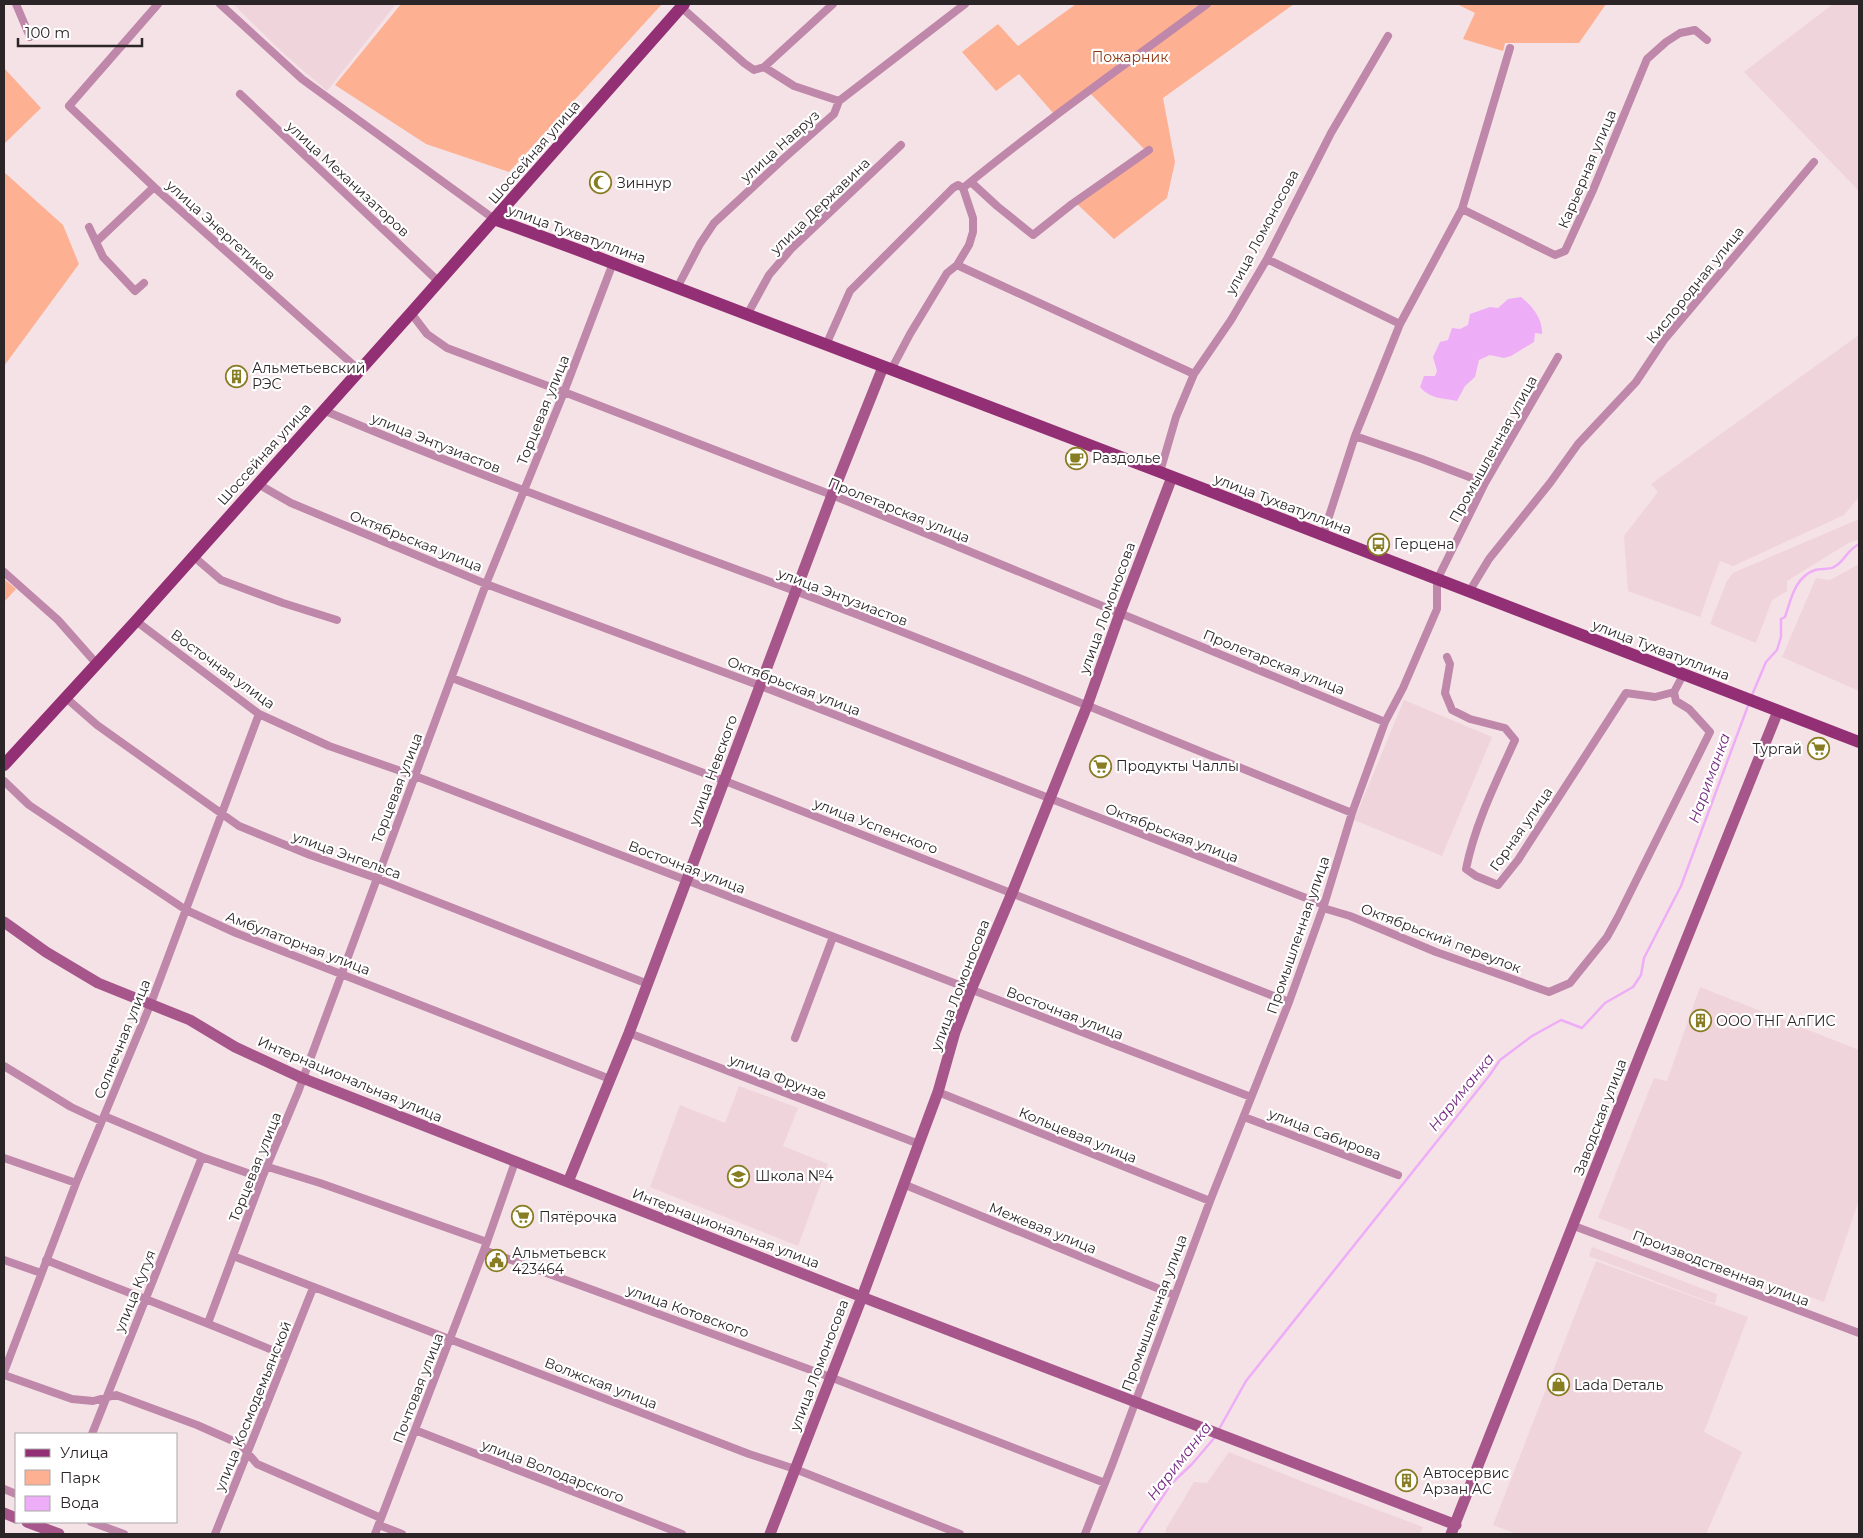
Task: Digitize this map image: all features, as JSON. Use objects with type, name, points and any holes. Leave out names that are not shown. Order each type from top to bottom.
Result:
[{"type":"main road","name":"Шоссейная улица","points":[[4,765],[136,621],[439,282],[682,6]]},
{"type":"main road","name":"улица Тухватуллина","points":[[494,219],[1166,474],[1859,742]]},
{"type":"street","points":[[16,4],[30,37]]},
{"type":"street","name":"улица Энергетиков","points":[[158,4],[69,106],[154,187],[359,370]]},
{"type":"street","name":"улица Тухватуллина","points":[[220,4],[302,79],[494,219]]},
{"type":"street","points":[[682,6],[754,70],[764,67],[833,4]]},
{"type":"street","name":"улица Навруз","points":[[677,288],[700,244],[714,223],[834,114],[839,101],[965,4]]},
{"type":"street","points":[[963,188],[1075,101],[1207,4]]},
{"type":"street","name":"Карьерная улица","points":[[1462,209],[1555,255],[1565,251],[1593,190],[1647,59],[1666,42],[1680,33],[1695,30],[1707,40]]},
{"type":"street","name":"улица Ломоносова","points":[[770,1534],[862,1297],[938,1092],[955,1032],[971,990],[1051,799],[1087,706],[1166,474],[1176,417],[1194,374],[1231,320],[1267,259],[1331,133],[1388,36]]},
{"type":"street","points":[[1323,535],[1355,436],[1400,324],[1462,209],[1510,48]]},
{"type":"street","points":[[764,67],[794,86],[839,101]]},
{"type":"street","name":"улица Механизаторов","points":[[240,94],[439,282]]},
{"type":"street","name":"улица Державина","points":[[747,315],[770,275],[792,248],[901,145]]},
{"type":"street","points":[[971,182],[997,206],[1034,235],[1072,204],[1149,150]]},
{"type":"street","name":"Кислородная улица","points":[[1469,592],[1489,559],[1550,483],[1578,444],[1636,382],[1664,340],[1814,162]]},
{"type":"street","points":[[826,345],[850,291],[958,185],[963,188],[973,218],[973,232],[969,245],[957,265],[946,274],[887,368]]},
{"type":"street","points":[[96,242],[154,187]]},
{"type":"street","points":[[89,227],[109,264],[135,291],[144,283]]},
{"type":"street","points":[[1267,259],[1400,324]]},
{"type":"street","name":"Торцевая улица","points":[[208,1323],[262,1178],[298,1092],[486,584],[564,392],[613,263]]},
{"type":"street","points":[[957,265],[1194,374]]},
{"type":"street","name":"Пролетарская улица","points":[[411,313],[427,334],[447,348],[832,496],[1120,612],[1385,722]]},
{"type":"street","name":"Промышленная улица","points":[[1085,1534],[1210,1201],[1289,1002],[1324,906],[1352,813],[1385,722],[1437,609],[1438,580],[1485,483],[1558,357]]},
{"type":"street","name":"улица Невского","points":[[568,1182],[688,881],[832,496],[887,368]]},
{"type":"street","name":"улица Энтузиастов","points":[[323,410],[401,443],[796,591],[1352,813]]},
{"type":"street","points":[[1355,436],[1485,483]]},
{"type":"street","name":"Октябрьская улица","points":[[258,484],[291,504],[486,584],[761,686],[1324,906]]},
{"type":"street","points":[[194,556],[221,580],[282,604],[337,620]]},
{"type":"street","points":[[4,572],[58,620],[96,663]]},
{"type":"street","name":"Восточная улица","points":[[136,621],[260,714],[329,746],[415,776],[1251,1097]]},
{"type":"street","name":"Горная улица","points":[[1447,657],[1450,664],[1445,693],[1452,710],[1470,719],[1506,728],[1515,740],[1479,822],[1466,869],[1476,876],[1498,885],[1523,852],[1626,693],[1655,697],[1674,692]]},
{"type":"street","points":[[1674,692],[1683,675]]},
{"type":"street","name":"улица Успенского","points":[[452,678],[725,781],[1289,1002]]},
{"type":"street","name":"Октябрьский переулок","points":[[1324,906],[1436,952],[1549,992],[1570,983],[1607,937],[1710,732],[1689,709],[1676,701],[1674,692]]},
{"type":"street","name":"улица Энгельса","points":[[65,697],[97,725],[239,826],[310,856],[376,878],[648,984]]},
{"type":"street","name":"Заводская улица","points":[[1454,1529],[1574,1226],[1774,709]]},
{"type":"street","name":"Солнечная улица","points":[[4,1373],[40,1274],[151,1003],[260,714]]},
{"type":"street","name":"Амбулаторная улица","points":[[4,781],[30,805],[186,910],[236,933],[610,1079]]},
{"type":"street","name":"Интернациональная улица","points":[[4,922],[46,952],[98,983],[190,1020],[235,1047],[302,1078],[1211,1431],[1454,1529]]},
{"type":"street","points":[[795,1038],[833,937]]},
{"type":"street","name":"улица Фрунзе","points":[[629,1033],[918,1144]]},
{"type":"street","points":[[4,1066],[71,1107],[262,1178]]},
{"type":"street","name":"Кольцевая улица","points":[[938,1092],[1210,1201]]},
{"type":"street","name":"улица Сабирова","points":[[1244,1117],[1398,1175]]},
{"type":"street","name":"улица Кутуя","points":[[92,1433],[202,1157]]},
{"type":"street","points":[[4,1158],[76,1184]]},
{"type":"street","name":"Почтовая улица","points":[[375,1534],[450,1340],[515,1162]]},
{"type":"street","name":"улица Котовского","points":[[268,1167],[320,1182],[1105,1483]]},
{"type":"street","name":"Межевая улица","points":[[904,1184],[1174,1295]]},
{"type":"street","name":"Производственная улица","points":[[1574,1226],[1859,1333]]},
{"type":"street","name":"Волжская улица","points":[[233,1256],[749,1454],[795,1469],[960,1534]]},
{"type":"street","points":[[4,1260],[40,1274]]},
{"type":"street","points":[[46,1260],[208,1323],[286,1356]]},
{"type":"street","name":"улица Космодемьянской","points":[[215,1534],[314,1288]]},
{"type":"street","points":[[4,1373],[72,1399],[93,1401],[116,1395],[196,1424],[240,1444],[257,1464],[380,1521],[402,1534]]},
{"type":"street","name":"улица Володарского","points":[[415,1430],[682,1534]]},
{"type":"street","points":[[30,1523],[59,1534]]},
{"type":"street","points":[[94,1523],[124,1534]]},
{"type":"shaded area","points":[[233,4],[396,4],[327,91],[283,53]]},
{"type":"shaded area","points":[[1833,4],[1859,4],[1859,191],[1744,72]]},
{"type":"shaded area","points":[[1859,335],[1859,497],[1844,515],[1733,566],[1720,561],[1700,617],[1628,591],[1624,536],[1658,492],[1651,484]]},
{"type":"shaded area","points":[[1859,519],[1859,540],[1850,542],[1787,581],[1787,591],[1772,600],[1756,643],[1710,624],[1727,581],[1733,573]]},
{"type":"shaded area","points":[[1859,564],[1859,691],[1782,657],[1816,578],[1830,580]]},
{"type":"shaded area","points":[[1404,700],[1492,737],[1442,856],[1354,820]]},
{"type":"shaded area","points":[[1700,987],[1859,1050],[1859,1200],[1824,1302],[1598,1218],[1654,1078],[1667,1081]]},
{"type":"shaded area","name":"Школа №4","points":[[739,1086],[798,1108],[783,1146],[828,1164],[798,1246],[650,1187],[680,1105],[725,1123]]},
{"type":"shaded area","points":[[1592,1247],[1717,1294],[1715,1304],[1589,1256]]},
{"type":"shaded area","points":[[1596,1261],[1748,1317],[1704,1432],[1742,1452],[1706,1534],[1517,1534],[1493,1525]]},
{"type":"shaded area","points":[[1229,1452],[1423,1527],[1420,1534],[1165,1534],[1166,1529],[1194,1482],[1207,1483]]},
{"type":"green space","points":[[401,4],[662,4],[509,172],[426,144],[335,85]]},
{"type":"green space","name":"Пожарник","points":[[1076,4],[1294,4],[1163,98],[1175,162],[1167,198],[1114,239],[1076,203],[1145,150],[1087,90],[1054,114],[1019,74],[996,91],[962,52],[998,24],[1018,46]]},
{"type":"green space","points":[[1457,4],[1606,4],[1579,43],[1505,43],[1503,51],[1463,39],[1475,13]]},
{"type":"green space","points":[[4,68],[41,108],[4,144]]},
{"type":"green space","points":[[4,172],[63,225],[79,264],[4,366]]},
{"type":"green space","points":[[4,579],[16,589],[4,602]]},
{"type":"water","points":[[1521,297],[1533,309],[1541,323],[1542,334],[1535,333],[1534,342],[1511,356],[1504,358],[1490,355],[1479,360],[1475,377],[1465,386],[1457,401],[1432,396],[1420,387],[1424,376],[1435,376],[1437,371],[1433,357],[1440,342],[1448,340],[1452,328],[1460,329],[1468,325],[1470,314],[1490,307],[1498,308],[1508,299]]},
{"type":"waterway","name":"Нариманка","points":[[1752,695],[1766,662],[1777,650],[1781,637],[1781,619],[1785,617],[1798,583],[1808,573],[1834,567],[1859,544]]},
{"type":"waterway","name":"Нариманка","points":[[1218,1431],[1246,1381],[1500,1060],[1532,1036],[1561,1020],[1582,1028],[1605,1003],[1633,987],[1641,975],[1644,958],[1681,886],[1749,703]]},
{"type":"waterway","name":"Нариманка","points":[[1138,1534],[1171,1484],[1192,1464],[1216,1436]]},
{"type":"place","name":"Зиннур","points":[[601,183]]},
{"type":"place","name":"Альметьевский РЭС","points":[[236,376]]},
{"type":"place","name":"Раздолье","points":[[1076,458]]},
{"type":"place","name":"Герцена","points":[[1378,544]]},
{"type":"place","name":"Тургай","points":[[1818,749]]},
{"type":"place","name":"Продукты Чаллы","points":[[1100,766]]},
{"type":"place","name":"ООО ТНГ АлГИС","points":[[1700,1021]]},
{"type":"place","name":"Школа №4","points":[[739,1176]]},
{"type":"place","name":"Пятёрочка","points":[[523,1217]]},
{"type":"place","name":"Альметьевск 423464","points":[[496,1261]]},
{"type":"place","name":"Lada Dеталь","points":[[1558,1385]]},
{"type":"place","name":"Автосервис Арзан АС","points":[[1407,1481]]}]
